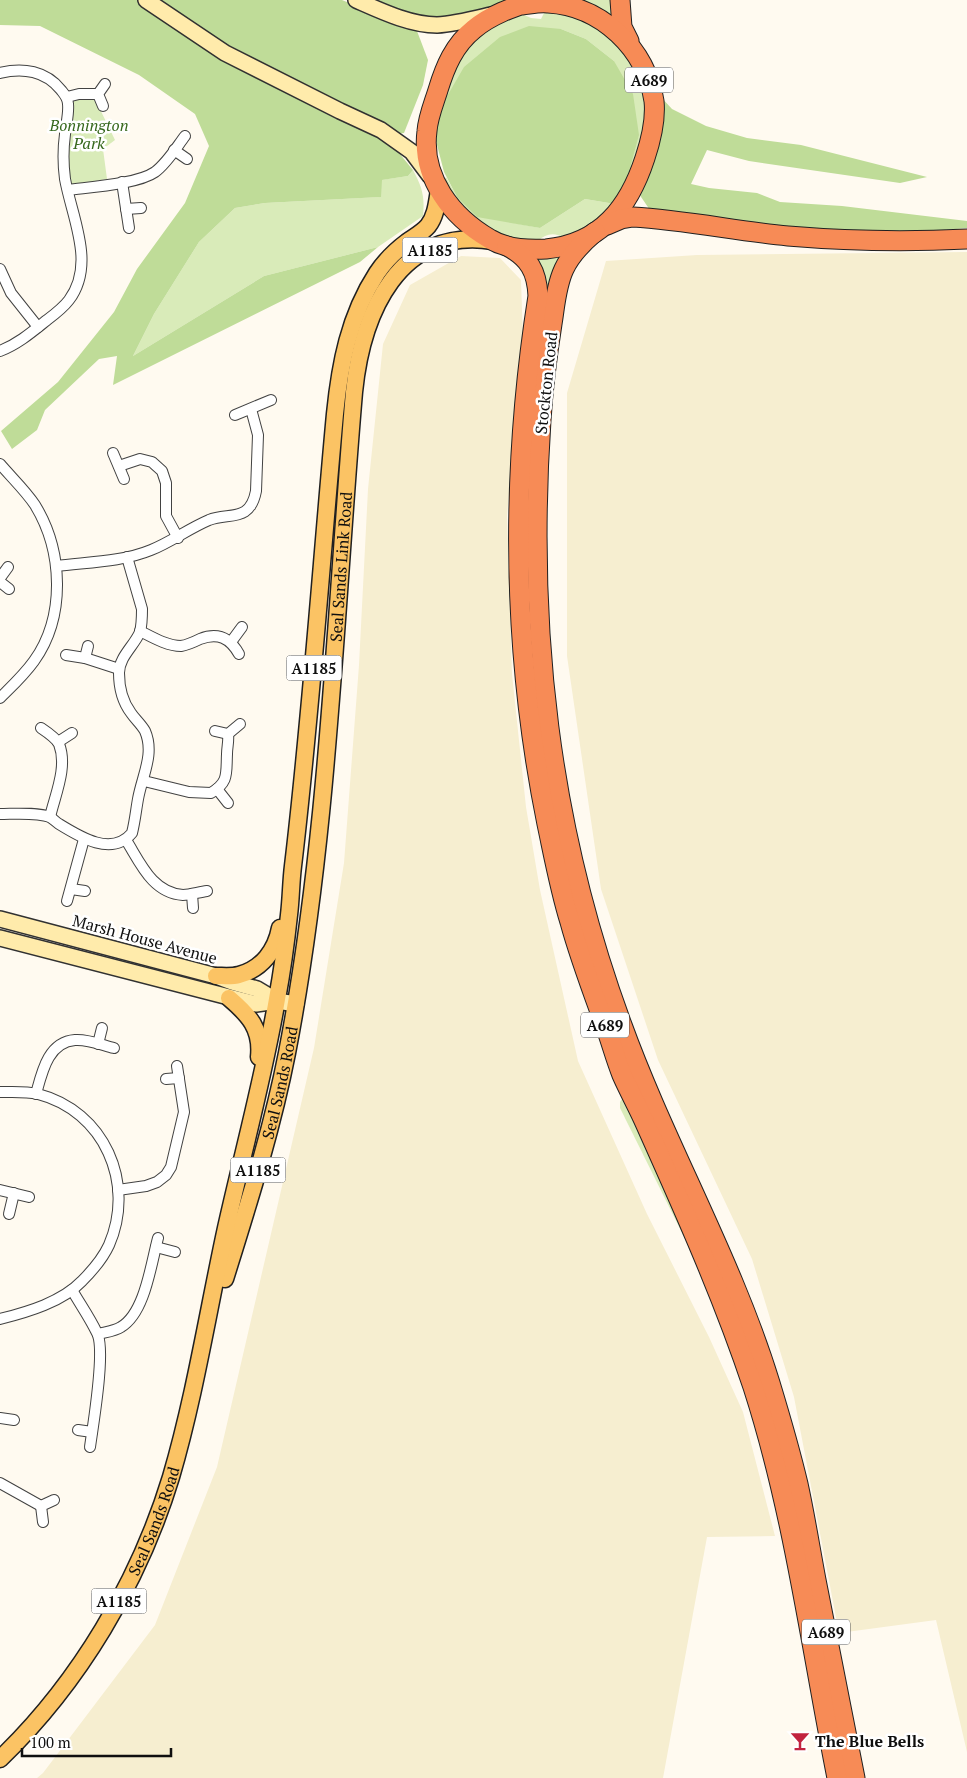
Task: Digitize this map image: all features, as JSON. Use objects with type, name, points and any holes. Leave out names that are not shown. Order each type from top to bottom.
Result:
[{"type":"highway","name":"A689","points":[[599,229],[624,205],[632,192],[650,144],[654,102],[648,78],[622,26],[620,0]]},
{"type":"highway","name":"A689","points":[[634,52],[618,32],[606,22],[572,6],[548,2],[529,2],[497,13],[473,30],[462,41],[448,62],[426,131],[428,157],[437,187],[447,204],[474,230],[500,244],[537,250],[553,248],[577,241],[621,219],[633,217],[735,230],[820,238],[899,242],[967,240]]},
{"type":"highway","name":"Stockton Road","points":[[524,543],[538,463],[541,406],[556,294],[560,279],[570,258],[585,240],[599,229]]},
{"type":"highway","name":"Stockton Road","points":[[500,244],[520,253],[528,263],[536,278],[538,296],[522,420],[524,543]]},
{"type":"highway","name":"A689","points":[[524,543],[524,681],[545,815],[569,919],[585,974],[622,1074],[645,1122],[709,1271],[753,1387],[806,1571],[833,1713],[840,1766],[855,1778]]},
{"type":"main road","name":"Seal Sands Link Road","points":[[277,1001],[289,916],[292,872],[303,780],[335,414],[342,358],[356,312],[368,288],[387,260],[427,227],[436,207],[437,187]]},
{"type":"main road","name":"Seal Sands Link Road","points":[[296,1004],[316,864],[354,400],[356,379],[366,332],[382,294],[406,265],[420,255],[437,246],[455,241],[472,239],[500,244]]},
{"type":"main road","name":"A1185","points":[[216,976],[238,976],[253,970],[264,962],[277,942],[292,872]]},
{"type":"main road","points":[[229,998],[244,1011],[258,1035],[260,1050],[259,1083]]},
{"type":"main road","name":"Seal Sands Road","points":[[0,1759],[52,1702],[78,1667],[110,1617],[134,1573],[171,1478],[206,1331],[220,1256],[277,1001]]},
{"type":"main road","name":"Seal Sands Road","points":[[206,1331],[225,1279],[268,1134],[287,1055],[296,1004]]},
{"type":"street","points":[[146,0],[225,53],[382,130],[412,152],[437,187]]},
{"type":"street","points":[[356,0],[399,17],[418,23],[435,25],[497,13]]},
{"type":"street","points":[[0,73],[19,70],[36,72],[58,86],[66,97],[68,103],[63,156],[83,261],[81,275],[70,298],[63,307],[18,343],[0,352]]},
{"type":"street","points":[[98,94],[105,84]]},
{"type":"street","points":[[66,97],[78,94],[98,94]]},
{"type":"street","points":[[98,94],[103,106]]},
{"type":"street","points":[[68,190],[122,182],[153,174],[164,164],[184,136]]},
{"type":"street","points":[[174,150],[187,159]]},
{"type":"street","points":[[122,182],[128,228]]},
{"type":"street","points":[[126,210],[141,208]]},
{"type":"street","points":[[0,269],[11,293],[38,327]]},
{"type":"street","points":[[235,415],[271,400]]},
{"type":"street","points":[[56,566],[127,557],[150,551],[214,518],[233,517],[243,512],[254,499],[258,458],[258,435],[251,409]]},
{"type":"street","points":[[113,453],[124,479]]},
{"type":"street","points":[[118,466],[140,459],[152,462],[162,471],[166,483],[166,516],[178,538]]},
{"type":"street","points":[[0,464],[33,502],[43,520],[53,547],[56,566],[56,601],[51,626],[44,645],[34,661],[0,698]]},
{"type":"street","points":[[0,814],[27,814],[50,817],[84,839],[106,844],[117,844],[126,840],[132,833],[138,797],[144,781],[149,757],[148,741],[141,724],[129,711],[122,697],[120,686],[119,669],[140,631],[142,609],[127,557]]},
{"type":"street","points":[[0,578],[8,567]]},
{"type":"street","points":[[0,582],[9,589]]},
{"type":"street","points":[[231,642],[242,627]]},
{"type":"street","points":[[140,631],[172,645],[186,645],[211,636],[220,637],[231,642],[239,654]]},
{"type":"street","points":[[85,658],[88,646]]},
{"type":"street","points":[[66,655],[85,658],[119,669]]},
{"type":"street","points":[[228,734],[240,724]]},
{"type":"street","points":[[41,728],[58,742],[62,760],[62,769],[50,817]]},
{"type":"street","points":[[215,730],[228,734]]},
{"type":"street","points":[[58,742],[72,733]]},
{"type":"street","points":[[144,781],[189,792],[211,793],[224,781],[227,771],[228,734]]},
{"type":"street","points":[[218,788],[228,803]]},
{"type":"street","points":[[67,901],[84,839]]},
{"type":"street","points":[[126,840],[152,882],[161,888],[183,895],[207,891]]},
{"type":"street","points":[[71,889],[84,891]]},
{"type":"street","points":[[192,894],[193,908]]},
{"type":"street","name":"Marsh House Avenue","points":[[0,919],[216,976],[257,989],[277,1001]]},
{"type":"street","name":"Marsh House Avenue","points":[[0,938],[229,998],[256,1004],[277,1001],[296,1004]]},
{"type":"street","points":[[98,1044],[102,1028]]},
{"type":"street","points":[[36,1094],[49,1056],[59,1045],[75,1040],[114,1048]]},
{"type":"street","points":[[118,1190],[146,1186],[157,1182],[166,1175],[171,1167],[184,1112],[177,1066]]},
{"type":"street","points":[[166,1079],[179,1078]]},
{"type":"street","points":[[0,1092],[36,1094],[48,1097],[70,1108],[95,1130],[110,1156],[117,1174],[118,1190],[118,1210],[115,1228],[100,1260],[81,1282],[72,1290],[31,1310],[0,1319]]},
{"type":"street","points":[[0,1190],[29,1197]]},
{"type":"street","points":[[9,1214],[14,1193]]},
{"type":"street","points":[[98,1334],[120,1328],[137,1312],[157,1242],[175,1252]]},
{"type":"street","points":[[72,1290],[98,1334],[100,1365],[90,1447]]},
{"type":"street","points":[[0,1420],[14,1420]]},
{"type":"street","points":[[78,1430],[92,1432]]},
{"type":"street","points":[[0,1483],[42,1506]]},
{"type":"street","points":[[42,1506],[54,1500]]},
{"type":"street","points":[[42,1506],[43,1522]]},
{"type":"shaded area","points":[[967,252],[967,1752],[936,1620],[839,1633],[794,1397],[752,1259],[658,1060],[601,889],[567,656],[567,393],[606,261],[697,255]]},
{"type":"shaded area","points":[[461,256],[500,258],[521,280],[523,339],[507,516],[512,674],[526,807],[540,890],[578,1061],[647,1214],[709,1337],[743,1412],[775,1536],[707,1537],[663,1778],[37,1778],[43,1773],[155,1625],[217,1467],[314,1048],[344,863],[359,665],[368,489],[383,344],[410,285]]},
{"type":"green space","points":[[0,0],[137,0],[172,25],[265,82],[390,142],[413,170],[408,176],[382,180],[381,197],[265,203],[235,208],[199,242],[154,314],[133,356],[264,276],[378,247],[360,262],[113,385],[117,356],[99,359],[45,410],[37,430],[12,449],[1,431],[58,382],[114,312],[137,269],[185,203],[209,146],[195,114],[139,75],[40,26],[0,25]]},
{"type":"green space","points":[[160,0],[342,0],[417,31],[428,60],[423,85],[404,133],[397,134],[287,81],[179,15]]},
{"type":"green space","points":[[368,0],[517,0],[468,15],[429,18],[404,14]]},
{"type":"green space","points":[[570,0],[613,0],[614,19]]},
{"type":"green space","points":[[545,11],[578,15],[601,28],[623,48],[636,73],[646,101],[644,133],[627,179],[614,61],[586,39],[561,29],[438,119],[447,81],[469,43],[486,28],[522,14],[531,18],[541,19]]},
{"type":"green space","points":[[529,26],[561,29],[586,39],[614,61],[633,94],[639,135],[627,179],[615,204],[585,199],[540,228],[477,217],[457,197],[444,172],[436,141],[438,119],[446,98],[464,67],[500,37]]},
{"type":"green space","points":[[661,97],[672,109],[706,126],[747,138],[801,145],[927,177],[900,183],[749,161],[707,150],[691,184],[709,188],[757,193],[780,202],[842,206],[967,221],[967,228],[889,235],[755,225],[652,213],[639,194]]},
{"type":"green space","name":"Bonnington Park","points":[[77,98],[95,99],[115,140],[103,149],[107,179],[75,185],[71,184],[68,175],[66,155],[72,103]]},
{"type":"green space","points":[[413,170],[422,192],[424,203],[423,216],[378,247],[264,276],[133,356],[154,314],[199,242],[235,208],[265,203],[380,197],[381,180],[408,176]]},
{"type":"green space","points":[[446,177],[457,197],[514,223],[540,228],[585,199],[615,204],[595,222],[564,238],[551,234],[544,236],[538,241],[521,239],[495,233],[472,220],[443,183]]},
{"type":"green space","points":[[566,253],[530,540],[524,540],[534,257]]},
{"type":"green space","points":[[622,1099],[629,1103],[694,1257],[620,1108]]},
{"type":"place","name":"The Blue Bells","points":[[800,1741]]}]
